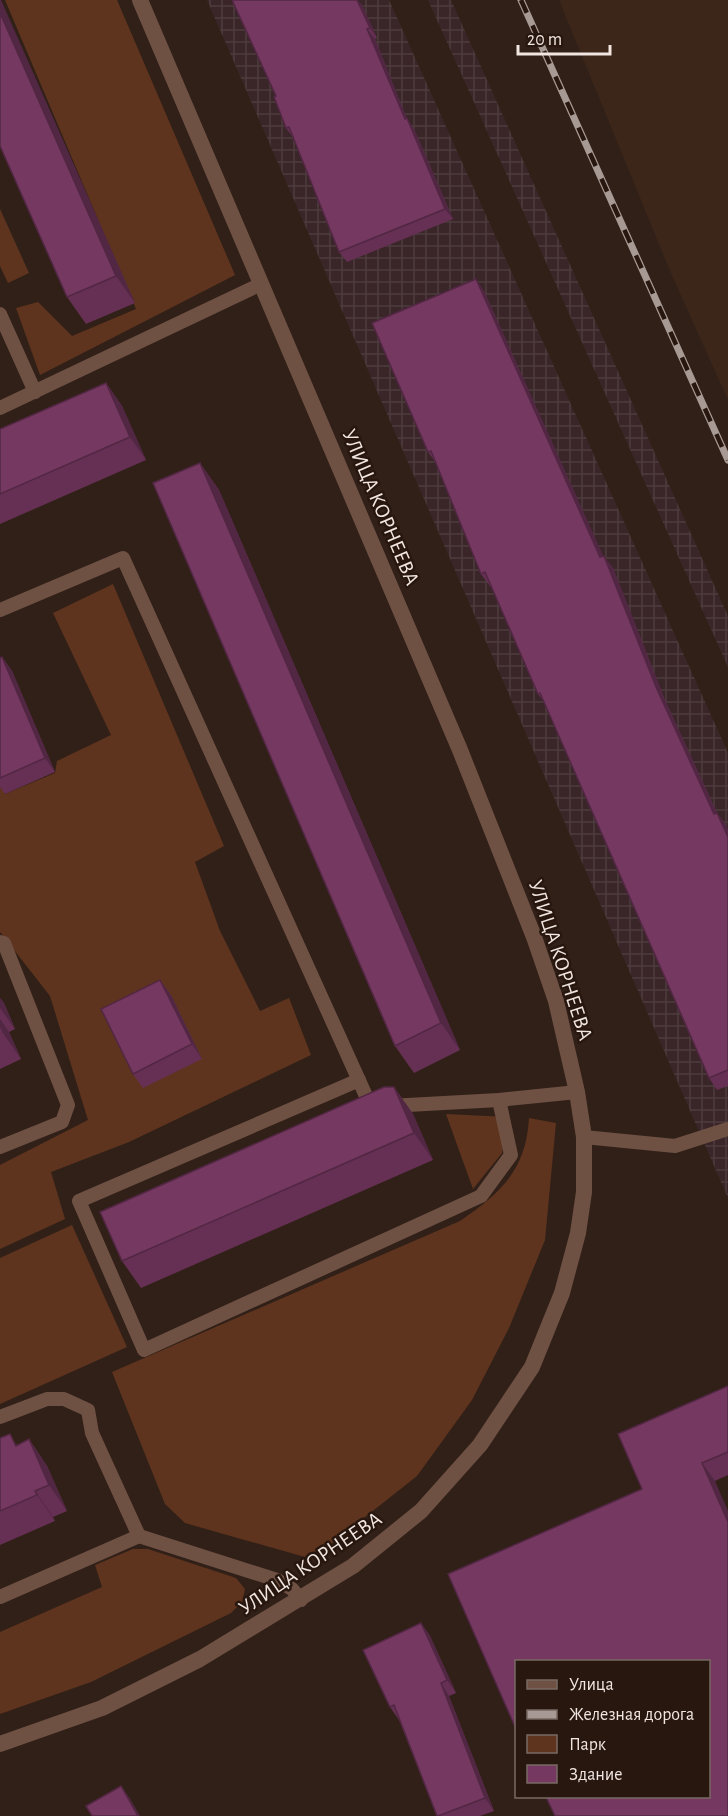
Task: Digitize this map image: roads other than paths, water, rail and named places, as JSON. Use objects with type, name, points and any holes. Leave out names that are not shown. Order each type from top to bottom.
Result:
[{"type":"street","name":"УЛИЦА КОРНЕЕВА","points":[[0,1744],[69,1720],[135,1693],[200,1659],[301,1600],[378,1548],[421,1511],[480,1445],[521,1387],[552,1321],[578,1233],[584,1192],[584,1137],[577,1092],[546,972],[491,827],[140,0]]},
{"type":"lane","points":[[0,408],[261,284]]},
{"type":"lane","points":[[0,314],[35,392]]},
{"type":"lane","points":[[0,610],[123,558],[371,1107],[499,1100],[577,1092]]},
{"type":"lane","points":[[0,942],[4,943],[68,1105],[62,1122],[0,1147]]},
{"type":"lane","points":[[359,1080],[79,1201],[144,1350],[481,1196],[511,1155],[499,1100]]},
{"type":"lane","points":[[584,1137],[675,1146],[728,1129]]},
{"type":"lane","points":[[0,1417],[46,1399],[64,1398],[88,1410],[92,1432],[139,1536]]},
{"type":"lane","points":[[0,1598],[139,1536],[277,1580],[292,1589],[301,1600]]},
{"type":"railway","points":[[521,0],[728,460]]}]
